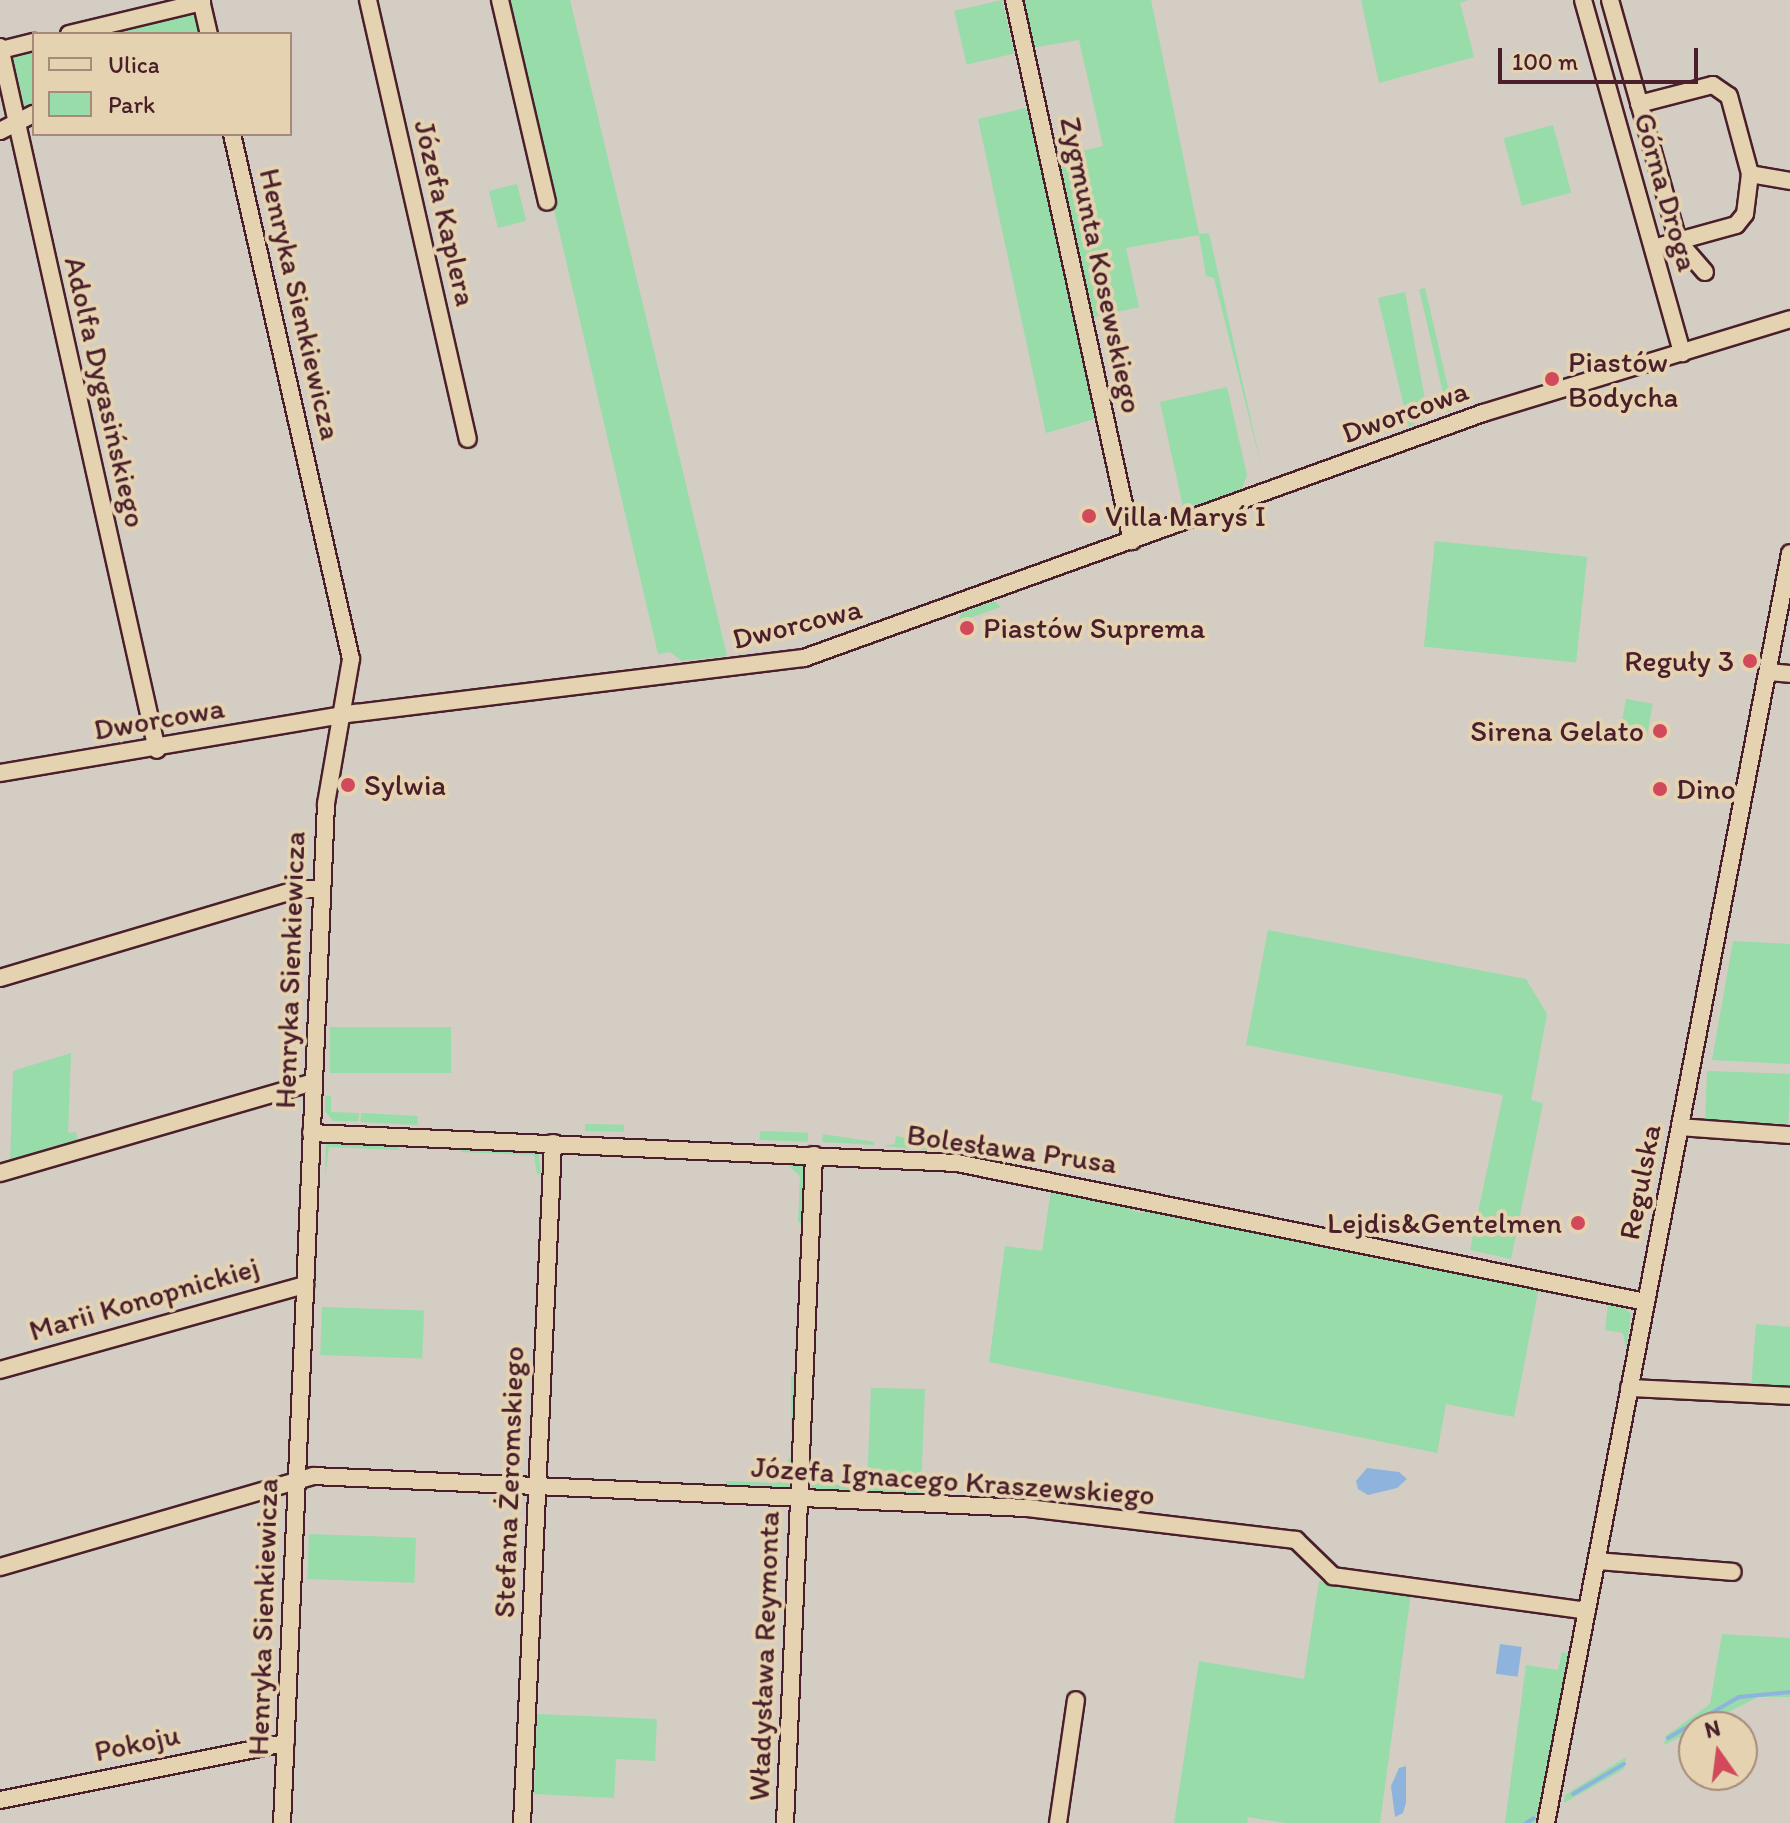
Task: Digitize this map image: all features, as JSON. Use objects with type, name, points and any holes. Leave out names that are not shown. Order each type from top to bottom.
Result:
[{"type":"street","name":"Józefa Kaplera","points":[[368,0],[468,439]]},
{"type":"street","name":"Józefa Kaplera","points":[[378,0],[432,235]]},
{"type":"street","points":[[500,0],[547,202]]},
{"type":"street","name":"Zygmunta Kosewskiego","points":[[1014,0],[1132,541]]},
{"type":"street","name":"Górna Droga","points":[[1583,0],[1682,353]]},
{"type":"street","points":[[1610,0],[1678,241],[1705,272]]},
{"type":"street","points":[[77,32],[202,1],[209,32]]},
{"type":"street","points":[[0,49],[32,42]]},
{"type":"street","name":"Adolfa Dygasińskiego","points":[[0,49],[157,750]]},
{"type":"street","points":[[1639,104],[1708,86],[1723,88],[1750,174],[1741,222],[1653,248]]},
{"type":"street","points":[[0,131],[32,115]]},
{"type":"street","name":"Henryka Sienkiewicza","points":[[232,136],[348,640],[351,673],[328,775],[282,1823]]},
{"type":"street","points":[[1750,174],[1790,181]]},
{"type":"street","name":"Dworcowa","points":[[0,773],[157,750],[341,715],[785,663],[1466,419],[1572,390],[1790,319]]},
{"type":"street","name":"Regulska","points":[[1546,1823],[1790,553]]},
{"type":"street","points":[[1768,672],[1790,674]]},
{"type":"street","points":[[0,978],[299,889],[322,889]]},
{"type":"street","points":[[0,1173],[313,1082]]},
{"type":"street","points":[[1680,1127],[1790,1135]]},
{"type":"street","name":"Bolesława Prusa","points":[[311,1133],[814,1155],[983,1168],[1646,1302]]},
{"type":"street","name":"Stefana Żeromskiego","points":[[522,1823],[553,1143]]},
{"type":"street","name":"Władysława Reymonta","points":[[785,1823],[814,1155]]},
{"type":"street","name":"Marii Konopnickiej","points":[[0,1370],[305,1285]]},
{"type":"street","points":[[1629,1388],[1790,1396]]},
{"type":"street","name":"Józefa Ignacego Kraszewskiego","points":[[0,1567],[296,1479],[537,1485],[1027,1508],[1292,1540],[1302,1543],[1335,1576],[1587,1611]]},
{"type":"street","points":[[1597,1561],[1733,1572]]},
{"type":"street","points":[[1058,1823],[1076,1700]]},
{"type":"street","name":"Pokoju","points":[[0,1800],[285,1743]]},
{"type":"green space","points":[[505,0],[570,0],[727,656],[682,661],[670,652],[658,654]]},
{"type":"green space","points":[[1002,0],[1014,54],[967,65],[954,11]]},
{"type":"green space","points":[[1019,0],[1151,0],[1199,234],[1209,233],[1262,469],[1214,278],[1206,276],[1199,235],[1126,248],[1139,307],[1090,318],[1055,158],[1103,146],[1079,40],[1030,48]]},
{"type":"green space","points":[[1361,0],[1468,0],[1460,3],[1474,57],[1379,83]]},
{"type":"green space","points":[[196,9],[201,32],[88,32]]},
{"type":"green space","points":[[32,46],[32,107],[20,106],[10,54]]},
{"type":"green space","points":[[1025,108],[1032,116],[1098,418],[1046,433],[978,119]]},
{"type":"green space","points":[[1553,125],[1571,193],[1522,206],[1504,138]]},
{"type":"green space","points":[[517,184],[526,221],[498,228],[489,191]]},
{"type":"green space","points":[[1425,288],[1453,410],[1447,411],[1419,289]]},
{"type":"green space","points":[[1405,292],[1428,416],[1409,427],[1378,298]]},
{"type":"green space","points":[[1227,387],[1247,475],[1242,489],[1184,511],[1160,402]]},
{"type":"green space","points":[[1435,541],[1587,557],[1576,662],[1424,646]]},
{"type":"green space","points":[[994,601],[1001,607],[958,622],[961,613]]},
{"type":"green space","points":[[1626,699],[1653,704],[1647,734],[1621,730]]},
{"type":"green space","points":[[1268,930],[1526,979],[1547,1014],[1531,1100],[1543,1103],[1511,1259],[1470,1250],[1503,1095],[1246,1045]]},
{"type":"green space","points":[[1733,941],[1790,944],[1790,1064],[1712,1060]]},
{"type":"green space","points":[[330,1027],[451,1027],[451,1073],[330,1073]]},
{"type":"green space","points":[[71,1053],[68,1133],[76,1132],[78,1142],[10,1164],[13,1071]]},
{"type":"green space","points":[[1707,1071],[1790,1074],[1788,1124],[1705,1121]]},
{"type":"green space","points":[[325,1096],[331,1096],[331,1112],[359,1113],[358,1121],[333,1121],[325,1111]]},
{"type":"green space","points":[[361,1113],[418,1116],[417,1125],[361,1122]]},
{"type":"green space","points":[[585,1124],[624,1125],[624,1132],[585,1131]]},
{"type":"green space","points":[[760,1131],[808,1133],[808,1142],[760,1140]]},
{"type":"green space","points":[[823,1134],[874,1142],[874,1145],[822,1142]]},
{"type":"green space","points":[[896,1136],[939,1144],[938,1151],[883,1146],[895,1144]]},
{"type":"green space","points":[[337,1139],[400,1145],[399,1150],[329,1147],[325,1177],[326,1145]]},
{"type":"green space","points":[[461,1144],[538,1151],[541,1173],[537,1174],[534,1155],[461,1152]]},
{"type":"green space","points":[[757,1160],[794,1160],[804,1167],[805,1222],[798,1223],[800,1176],[788,1165]]},
{"type":"green space","points":[[1051,1190],[1135,1204],[1133,1211],[1143,1213],[1146,1206],[1584,1299],[1538,1292],[1514,1417],[1446,1404],[1437,1453],[989,1362],[1005,1246],[1042,1251]]},
{"type":"green space","points":[[1598,1298],[1617,1302],[1631,1314],[1626,1350],[1623,1333],[1605,1330],[1608,1305],[1593,1302]]},
{"type":"green space","points":[[322,1307],[424,1311],[422,1359],[320,1355]]},
{"type":"green space","points":[[1756,1324],[1790,1327],[1790,1390],[1751,1389]]},
{"type":"green space","points":[[791,1376],[798,1376],[798,1433],[791,1433]]},
{"type":"green space","points":[[871,1388],[925,1389],[921,1489],[925,1496],[816,1491],[811,1486],[810,1455],[812,1474],[821,1484],[867,1486]]},
{"type":"green space","points":[[788,1459],[795,1459],[793,1483],[787,1488],[726,1486],[726,1481],[777,1483],[787,1473]]},
{"type":"green space","points":[[309,1534],[416,1538],[414,1583],[307,1579]]},
{"type":"green space","points":[[1319,1581],[1411,1593],[1380,1823],[1286,1823],[1248,1817],[1247,1823],[1174,1823],[1199,1661],[1304,1679]]},
{"type":"green space","points":[[1722,1634],[1790,1638],[1790,1697],[1758,1697],[1731,1711],[1700,1711],[1710,1704]]},
{"type":"green space","points":[[1562,1652],[1569,1654],[1535,1823],[1505,1823],[1526,1665],[1558,1670]]},
{"type":"green space","points":[[537,1714],[657,1719],[655,1761],[616,1759],[614,1798],[534,1794]]},
{"type":"green space","points":[[1678,1727],[1678,1738],[1664,1745],[1666,1736]]},
{"type":"green space","points":[[1626,1757],[1624,1769],[1564,1803],[1565,1795]]},
{"type":"water","points":[[1367,1468],[1399,1472],[1407,1479],[1397,1488],[1368,1495],[1358,1489],[1356,1481]]},
{"type":"water","points":[[1500,1644],[1522,1647],[1518,1677],[1496,1674]]},
{"type":"water","points":[[1406,1766],[1406,1803],[1403,1813],[1395,1817],[1391,1786],[1399,1768]]},
{"type":"waterway","points":[[1668,1738],[1739,1697],[1790,1692]]},
{"type":"waterway","points":[[1573,1794],[1624,1764]]},
{"type":"waterway","points":[[1526,1823],[1534,1818]]},
{"type":"place","name":"Piastów Bodycha","points":[[1552,379]]},
{"type":"place","name":"Villa Maryś I","points":[[1089,516]]},
{"type":"place","name":"Piastów Suprema","points":[[967,628]]},
{"type":"place","name":"Reguły 3","points":[[1750,661]]},
{"type":"place","name":"Sirena Gelato","points":[[1660,731]]},
{"type":"place","name":"Sylwia","points":[[348,785]]},
{"type":"place","name":"Dino","points":[[1660,789]]},
{"type":"place","name":"Lejdis&Gentelmen","points":[[1578,1223]]}]
